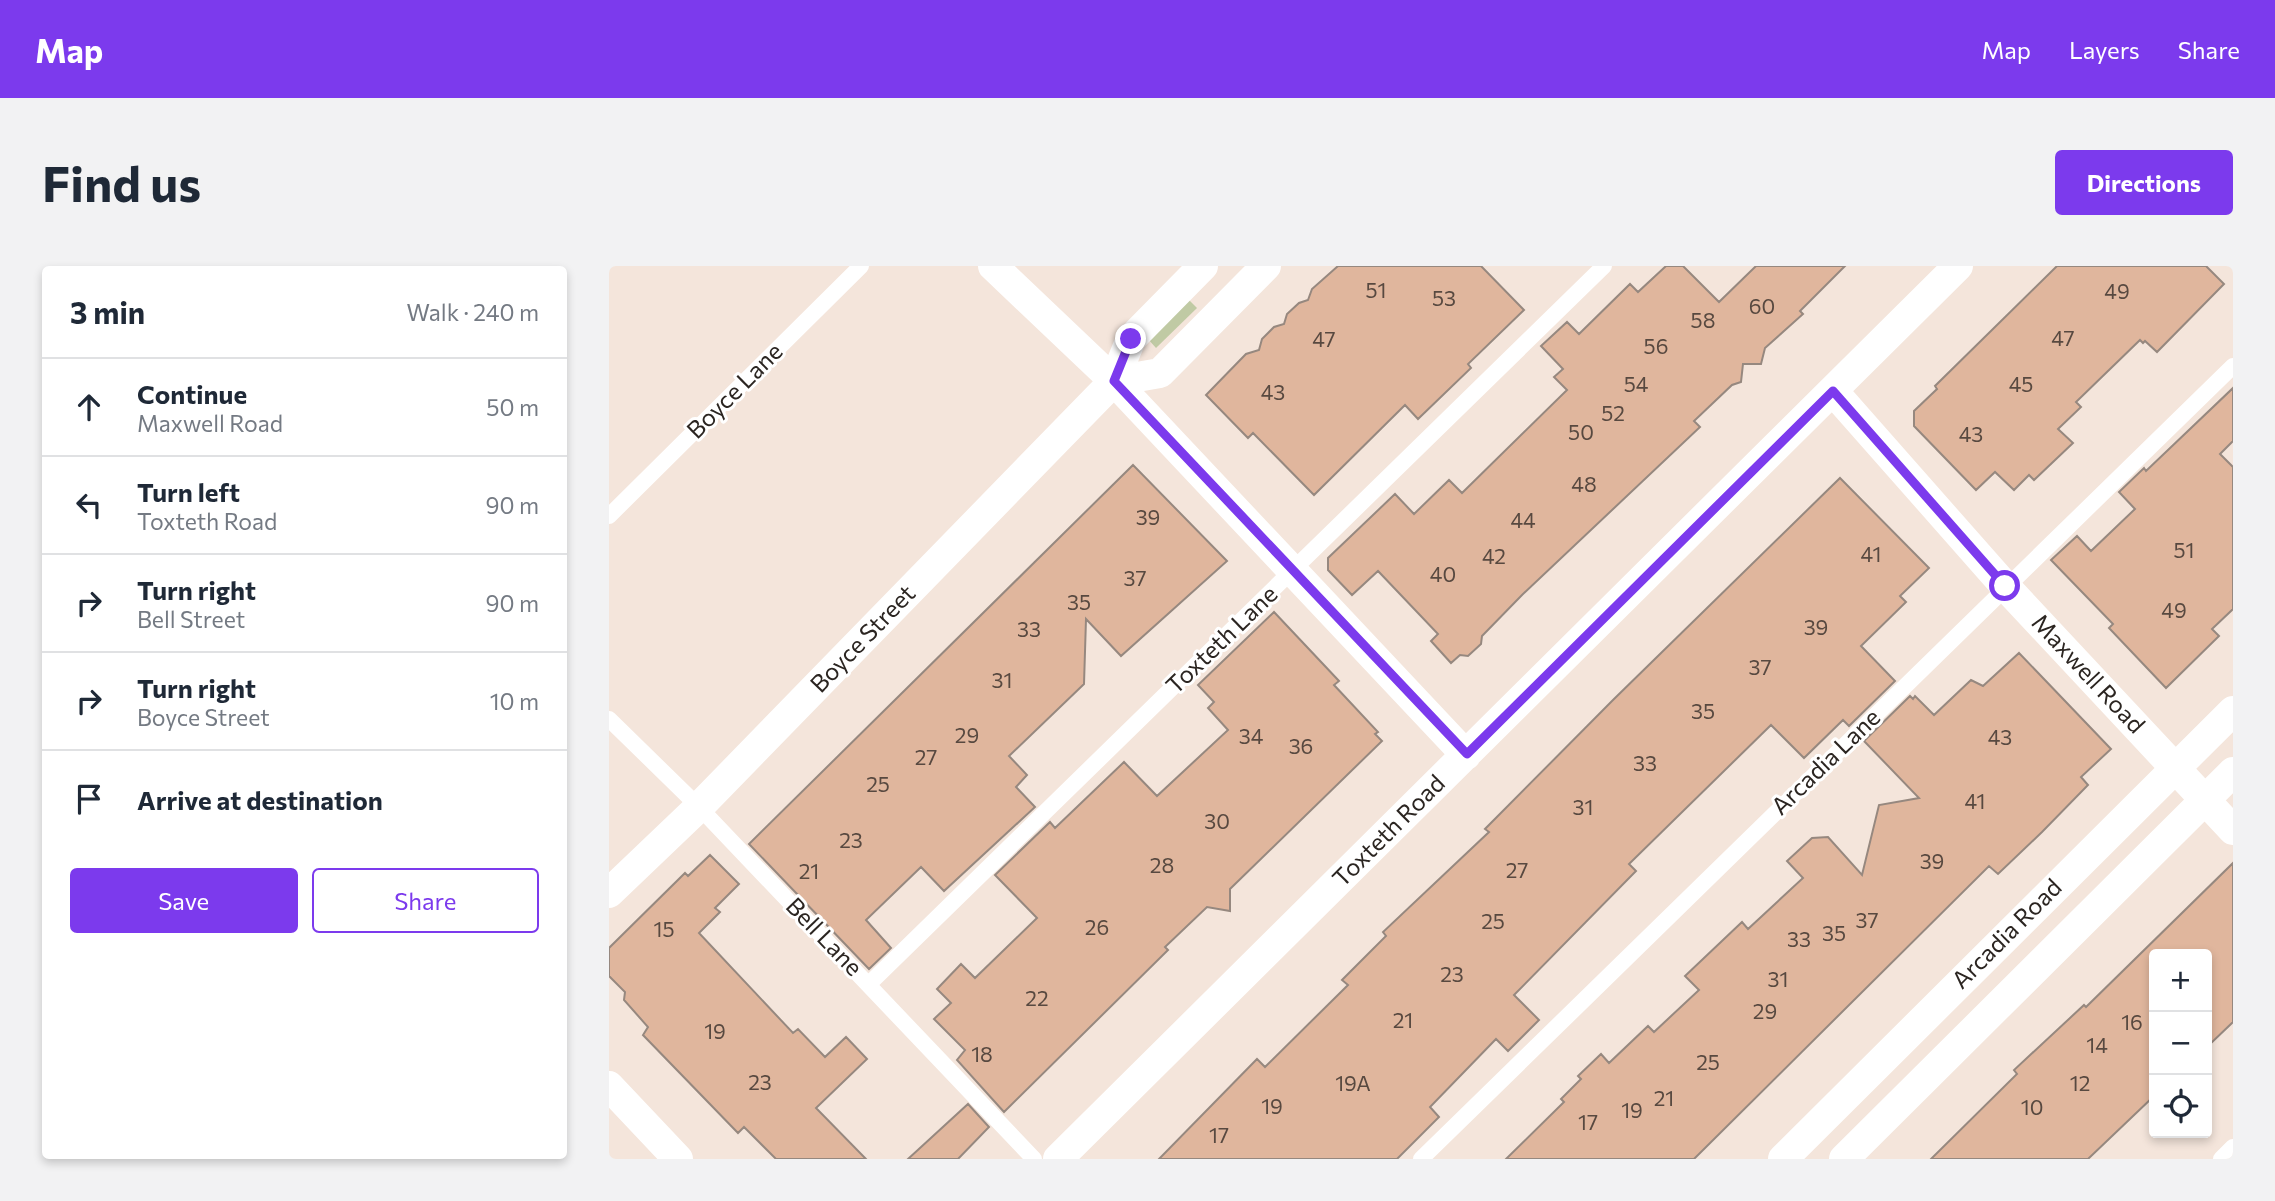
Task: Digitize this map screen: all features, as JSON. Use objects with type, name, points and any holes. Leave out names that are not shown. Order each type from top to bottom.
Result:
[{"type":"street","points":[[993,266],[1114,381],[1467,754]]},
{"type":"street","name":"Boyce Street","points":[[609,892],[699,807],[1114,381],[1131,339],[1203,266]]},
{"type":"street","points":[[1114,381],[1160,373],[1266,266]]},
{"type":"street","name":"Toxteth Road","points":[[1058,1159],[1958,266]]},
{"type":"street","name":"Maxwell Road","points":[[1833,391],[2005,586],[2233,830]]},
{"type":"street","name":"Arcadia Road","points":[[1783,1159],[2233,711]]},
{"type":"street","name":"Arcadia Road","points":[[1844,1159],[2233,772]]},
{"type":"street","points":[[609,1086],[678,1159]]},
{"type":"lane","name":"Boyce Lane","points":[[609,516],[861,266]]},
{"type":"lane","name":"Toxteth Lane","points":[[869,984],[1604,266]]},
{"type":"lane","name":"Arcadia Lane","points":[[1421,1159],[2233,366]]},
{"type":"lane","name":"Bell Lane","points":[[609,719],[699,807],[1034,1159]]},
{"type":"lane","points":[[2221,1159],[2233,1147]]},
{"type":"green space","points":[[1188,299],[1197,308],[1156,348],[1148,339]]},
{"type":"building","points":[[1338,266],[1481,266],[1524,310],[1468,364],[1471,368],[1418,419],[1405,405],[1314,495],[1253,433],[1248,438],[1206,395],[1246,354],[1259,350],[1262,339],[1274,327],[1284,324],[1287,314],[1299,303],[1308,300],[1312,289]]},
{"type":"building","points":[[1666,266],[1683,266],[1719,302],[1756,266],[1845,266],[1800,311],[1803,314],[1765,348],[1761,364],[1743,364],[1741,382],[1732,385],[1694,421],[1700,427],[1522,595],[1482,636],[1481,644],[1468,656],[1460,655],[1451,663],[1431,641],[1438,634],[1378,571],[1352,595],[1328,570],[1328,558],[1395,494],[1414,514],[1449,480],[1462,493],[1567,390],[1554,377],[1563,369],[1541,346],[1567,322],[1579,334],[1630,284],[1638,292]]},
{"type":"building","points":[[2057,266],[2206,266],[2224,284],[2157,352],[2140,340],[2076,402],[2081,407],[2058,429],[2073,443],[2034,480],[2029,475],[2014,490],[1995,472],[1976,490],[1914,426],[1914,411],[1937,389],[1935,386]]},
{"type":"building","points":[[2233,388],[2233,441],[2220,454],[2233,467],[2233,609],[2212,629],[2219,636],[2166,688],[2109,628],[2113,624],[2051,560],[2077,536],[2091,551],[2135,509],[2119,492],[2144,468],[2146,471]]},
{"type":"building","points":[[1133,465],[1227,561],[1121,656],[1086,619],[1084,684],[1009,756],[1027,775],[1016,787],[1035,807],[944,891],[921,867],[866,920],[891,948],[869,969],[749,844]]},
{"type":"building","points":[[1840,478],[1929,568],[1900,596],[1906,602],[1861,646],[1895,681],[1849,726],[1843,720],[1804,758],[1771,725],[1629,864],[1636,871],[1514,995],[1539,1020],[1508,1051],[1496,1039],[1430,1107],[1439,1117],[1397,1159],[1159,1159],[1257,1059],[1265,1067],[1348,985],[1342,980],[1386,936],[1383,932],[1489,832],[1485,829]]},
{"type":"building","points":[[1274,612],[1339,681],[1334,685],[1378,732],[1375,734],[1382,741],[1230,889],[1230,911],[1207,907],[1165,947],[1168,950],[1004,1112],[957,1060],[965,1050],[934,1019],[951,1003],[937,989],[961,964],[975,978],[1037,918],[995,875],[1050,822],[1055,828],[1124,762],[1157,796],[1228,730],[1208,708],[1214,702],[1198,685]]},
{"type":"building","points":[[2019,653],[2111,749],[2081,777],[2088,785],[2042,832],[1998,874],[1989,866],[1694,1159],[1506,1159],[1564,1102],[1561,1099],[1581,1079],[1578,1076],[1601,1054],[1609,1063],[1648,1026],[1654,1032],[1699,990],[1685,976],[1742,922],[1748,929],[1803,878],[1787,861],[1812,838],[1828,837],[1862,875],[1879,805],[1919,798],[1864,741],[1910,696],[1913,699],[1915,696],[1934,715],[1971,680],[1983,686]]},
{"type":"building","points":[[710,855],[739,884],[715,908],[720,912],[699,933],[793,1033],[798,1029],[825,1057],[846,1037],[867,1059],[816,1108],[866,1159],[776,1159],[744,1127],[738,1133],[643,1035],[648,1027],[624,1000],[625,992],[609,976],[609,948],[685,873],[688,876]]},
{"type":"building","points":[[2233,863],[2233,1022],[2212,1042],[2212,949],[2149,949],[2149,1101],[2088,1159],[1931,1159],[2017,1074],[2014,1070],[2084,1005],[2086,1007]]},
{"type":"building","points":[[968,1104],[989,1127],[958,1159],[908,1159]]},
{"type":"route","points":[[1131,339],[1114,381],[1467,754],[1833,391],[2005,586]]}]
